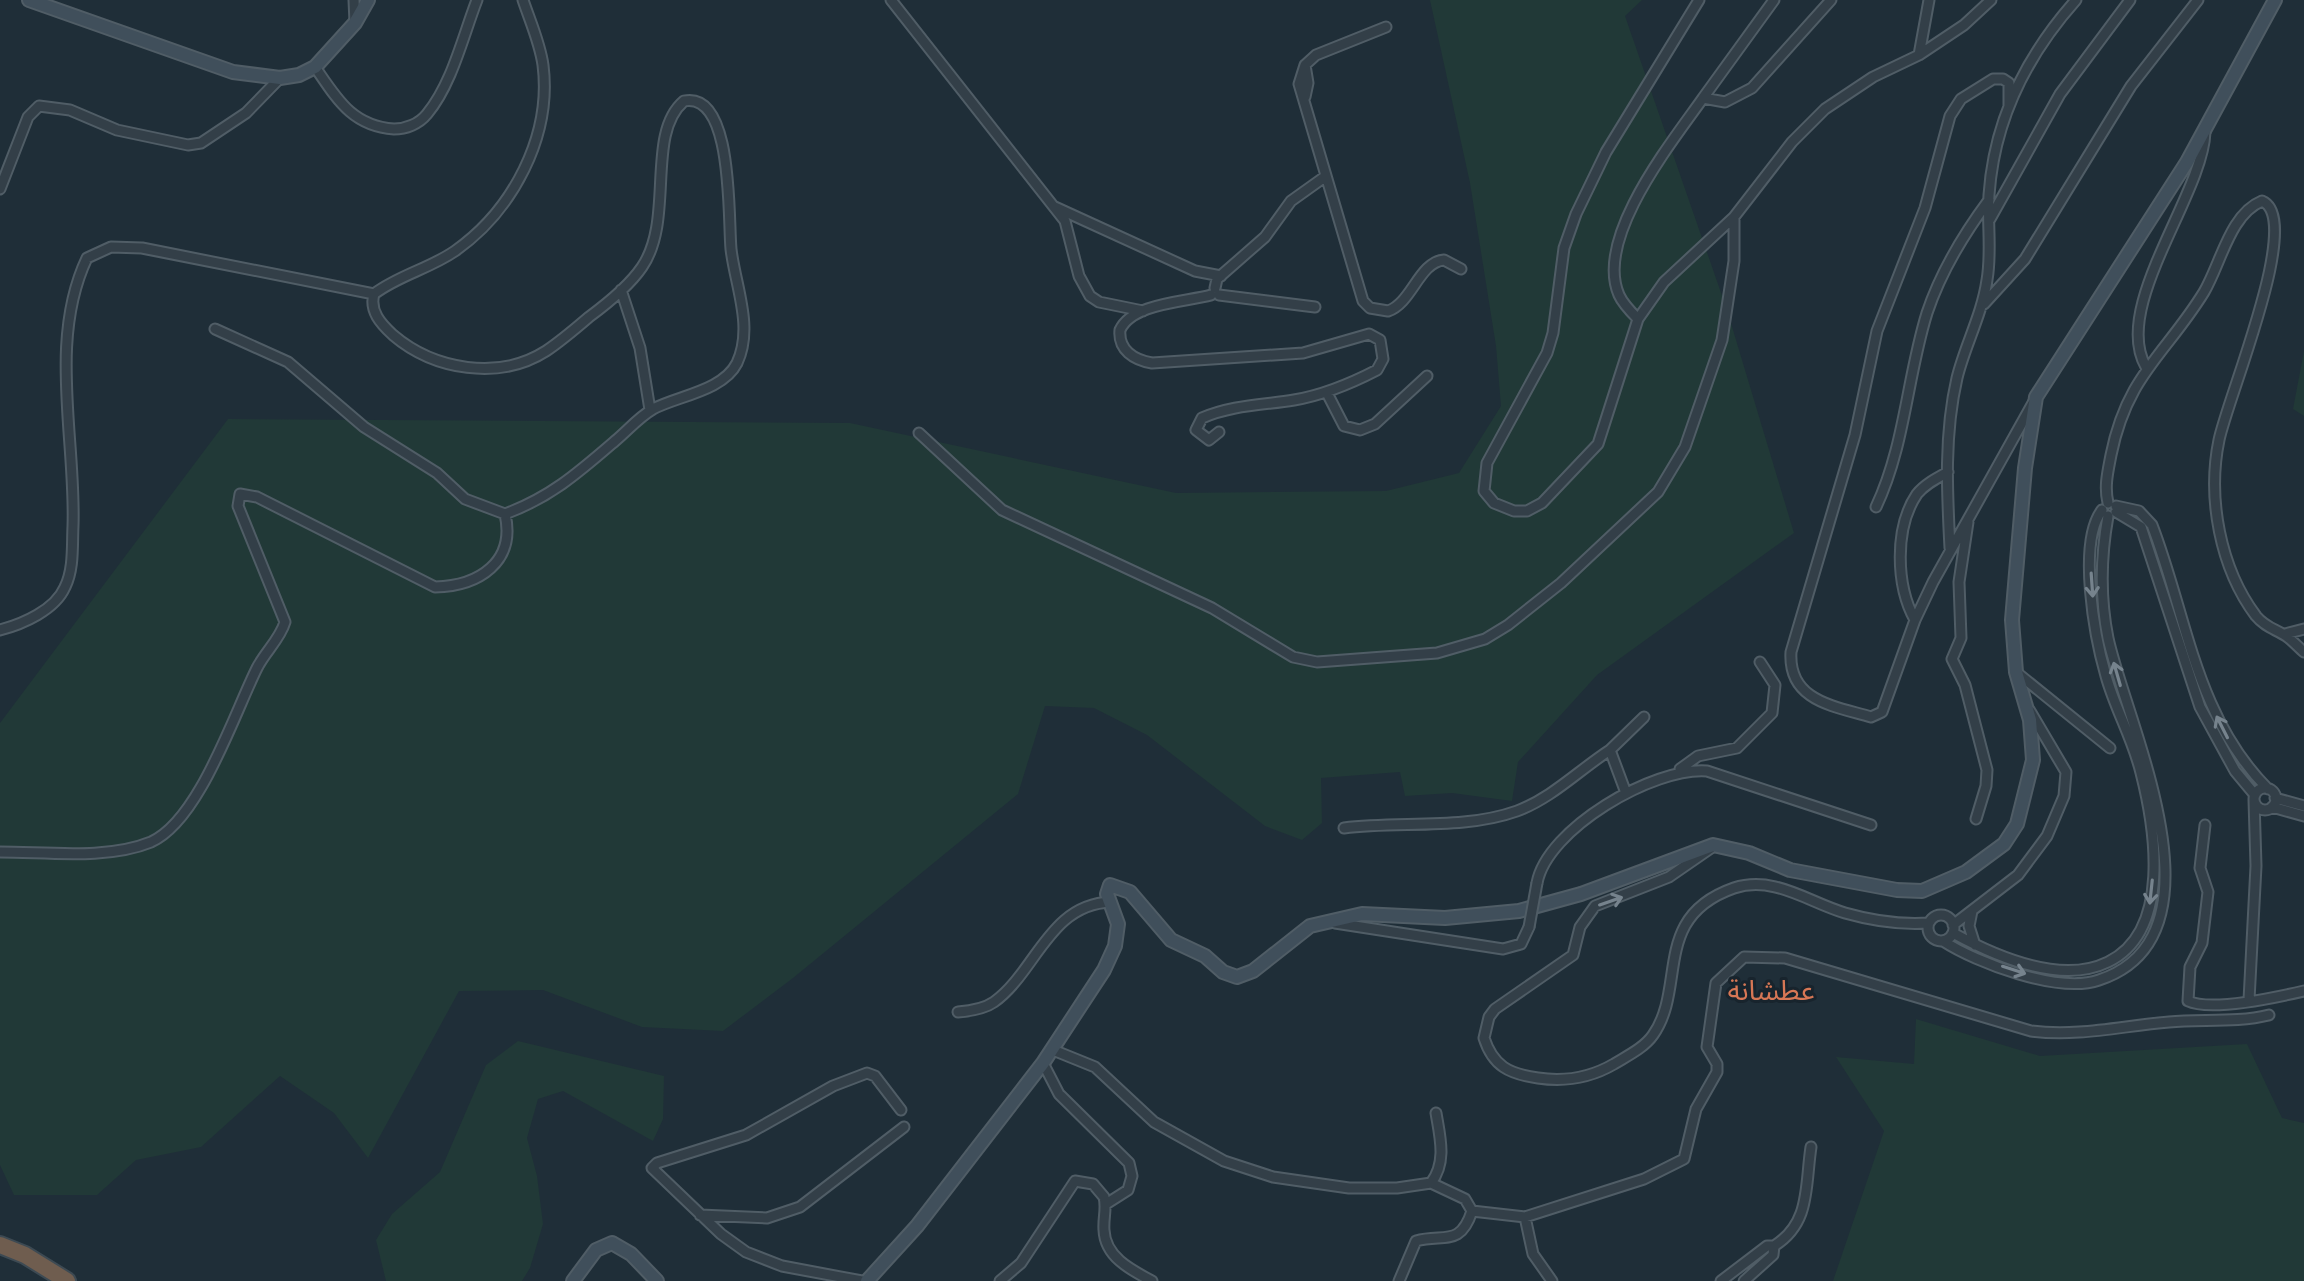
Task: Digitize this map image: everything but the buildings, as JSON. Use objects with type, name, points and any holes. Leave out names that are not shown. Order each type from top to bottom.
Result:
[{"type":"highway","points":[[0,1245],[25,1255],[67,1281]]},
{"type":"main road","points":[[29,0],[233,72],[280,78],[299,75],[315,67],[355,23],[368,0]]},
{"type":"main road","points":[[864,1281],[926,1215],[1053,1050],[1104,970],[1115,946],[1118,924],[1107,894],[1110,885],[1130,892],[1171,940],[1205,956],[1223,972],[1237,977],[1253,971],[1304,928],[1362,914],[1445,918],[1519,911],[1570,898],[1713,845],[1749,853],[1790,870],[1837,881],[1922,891],[1940,886],[1987,859],[2004,844],[2017,824],[2032,769],[2026,705],[2016,672],[2012,620],[2025,468],[2036,397],[2205,129],[2275,0]]},
{"type":"main road","points":[[573,1281],[596,1250],[612,1243],[631,1254],[657,1281]]},
{"type":"street","points":[[354,0],[355,23]]},
{"type":"street","points":[[315,67],[341,106],[356,119],[388,128],[413,125],[426,116],[440,94],[477,0]]},
{"type":"street","points":[[0,630],[55,602],[65,588],[71,569],[74,503],[67,341],[69,311],[87,258],[111,247],[142,248],[374,294],[394,281],[430,267],[467,241],[507,197],[526,169],[537,136],[543,82],[540,53],[523,0]]},
{"type":"street","points":[[891,0],[1055,207],[1070,231],[1079,276],[1090,296],[1099,302],[1143,311]]},
{"type":"street","points":[[1699,0],[1606,152],[1569,229],[1547,353],[1487,463],[1484,491],[1494,503],[1514,511],[1527,511],[1542,503],[1566,475],[1592,454],[1604,433],[1638,319],[1664,282],[1734,217],[1792,142],[1825,109],[1873,77],[1919,55],[1964,25],[1991,0]]},
{"type":"street","points":[[1638,319],[1619,296],[1615,277],[1625,223],[1667,149],[1774,0]]},
{"type":"street","points":[[1703,98],[1725,102],[1752,88],[1831,0]]},
{"type":"street","points":[[1919,55],[1929,0]]},
{"type":"street","points":[[1950,549],[1948,472],[1957,379],[1982,307],[1992,244],[1991,171],[2009,106],[2045,37],[2076,0]]},
{"type":"street","points":[[1990,219],[2060,94],[2130,0]]},
{"type":"street","points":[[1982,307],[2025,259],[2131,86],[2198,0]]},
{"type":"street","points":[[1386,27],[1316,55],[1305,65],[1308,83],[1305,97],[1358,294],[1370,308],[1395,309],[1438,260],[1461,269]]},
{"type":"street","points":[[0,189],[28,117],[39,106],[70,110],[117,130],[188,145],[201,143],[246,113],[280,78]]},
{"type":"street","points":[[2009,106],[2009,83],[1993,79],[1961,99],[1950,116],[1925,208],[1877,331],[1855,435],[1791,652],[1792,673],[1799,688],[1814,699],[1877,716],[1915,620],[1950,549],[2036,397]]},
{"type":"street","points":[[215,329],[288,362],[364,427],[437,473],[465,499],[505,514],[543,500],[650,410],[725,376],[736,364],[742,342],[743,309],[731,249],[723,146],[705,105],[698,101],[684,101],[665,127],[656,235],[645,263],[621,290],[545,352],[487,368],[454,366],[410,347],[380,323],[374,311],[374,294]]},
{"type":"street","points":[[2146,367],[2139,352],[2139,321],[2166,239],[2203,151],[2205,129]]},
{"type":"street","points":[[1215,293],[1221,276],[1265,237],[1291,201],[1326,176]]},
{"type":"street","points":[[1876,507],[1894,466],[1927,313],[1952,256],[1989,200]]},
{"type":"street","points":[[1898,924],[1929,923],[1939,915],[1975,945],[2045,967],[2086,969],[2119,955],[2143,926],[2153,866],[2147,802],[2140,769],[2105,675],[2103,559],[2110,509],[2105,485],[2119,421],[2146,367],[2205,291],[2246,210],[2262,201],[2284,212]]},
{"type":"street","points":[[1055,207],[1195,271],[1221,276]]},
{"type":"street","points":[[919,433],[1002,510],[1200,602],[1244,625],[1293,657],[1317,662],[1437,653],[1485,639],[1508,625],[1561,583],[1658,492],[1685,447],[1722,340],[1734,261],[1734,217]]},
{"type":"street","points":[[621,290],[640,348],[650,410]]},
{"type":"street","points":[[1219,432],[1209,440],[1196,430],[1202,418],[1218,412],[1327,393],[1380,367],[1384,353],[1378,338],[1362,334],[1303,353],[1152,363],[1134,358],[1119,340],[1124,322],[1143,311],[1215,293],[1315,307]]},
{"type":"street","points":[[2257,357],[2236,394],[2219,441],[2214,484],[2217,521],[2244,597],[2264,625],[2285,634],[2304,652]]},
{"type":"street","points":[[1327,393],[1344,426],[1360,430],[1375,424],[1427,376]]},
{"type":"street","points":[[1915,620],[1903,587],[1901,552],[1906,525],[1917,494],[1948,472]]},
{"type":"street","points":[[0,852],[81,852],[138,847],[167,833],[180,818],[214,762],[257,668],[285,622],[238,506],[240,494],[257,497],[435,587],[461,585],[500,560],[508,540],[505,514]]},
{"type":"street","points":[[1713,845],[1669,877],[1595,906],[1584,919],[1577,948],[1568,958],[1495,1009],[1489,1017],[1484,1038],[1491,1055],[1505,1070],[1545,1079],[1590,1076],[1642,1046],[1658,1026],[1681,934],[1696,914],[1724,892],[1752,884],[1778,886],[1844,913],[1898,924],[1930,935],[1991,963],[2073,984],[2112,976],[2131,962],[2148,941],[2163,889],[2159,808],[2150,768],[2103,639],[2091,557],[2094,526],[2110,509]]},
{"type":"street","points":[[2110,509],[2139,511],[2152,525],[2200,707],[2258,808],[2304,806]]},
{"type":"street","points":[[1969,516],[1959,582],[1961,638],[1952,659],[1965,685],[1987,770],[1986,786],[1976,819]]},
{"type":"street","points":[[2091,557],[2103,559]]},
{"type":"street","points":[[2174,616],[2219,723],[2238,755],[2268,789],[2272,805],[2256,832]]},
{"type":"street","points":[[2285,634],[2304,629]]},
{"type":"street","points":[[1328,922],[1511,949],[1521,944],[1529,927],[1542,865],[1552,851],[1626,793],[1677,771],[1698,756],[1737,748],[1772,713],[1775,685],[1760,662]]},
{"type":"street","points":[[2016,672],[2110,748]]},
{"type":"street","points":[[1943,941],[1951,925],[2018,875],[2033,857],[2053,824],[2067,789],[2066,772],[2055,748],[2026,705]]},
{"type":"street","points":[[1344,828],[1489,819],[1518,811],[1548,796],[1610,750],[1644,717]]},
{"type":"street","points":[[1610,750],[1626,793]]},
{"type":"street","points":[[1677,771],[1707,771],[1792,802],[1871,825]]},
{"type":"street","points":[[2254,797],[2268,789]]},
{"type":"street","points":[[2249,1000],[2256,832],[2254,797]]},
{"type":"street","points":[[2272,805],[2304,816]]},
{"type":"street","points":[[2205,825],[2200,868],[2208,886],[2208,898],[2202,943],[2190,967],[2188,1001],[2211,1004],[2304,991]]},
{"type":"street","points":[[958,1012],[995,1002],[1072,914],[1096,903],[1111,902]]},
{"type":"street","points":[[1970,912],[1970,933],[1975,945]]},
{"type":"street","points":[[1929,923],[1930,935]]},
{"type":"street","points":[[1472,1211],[1525,1217],[1644,1179],[1684,1159],[1696,1109],[1717,1072],[1717,1064],[1707,1047],[1716,983],[1744,957],[1785,958],[2031,1031],[2063,1035],[2168,1022],[2247,1019],[2269,1015]]},
{"type":"street","points":[[1053,1050],[1095,1067],[1154,1122],[1238,1166],[1298,1183],[1349,1188],[1397,1188],[1431,1183],[1465,1199],[1472,1211],[1468,1224],[1451,1238],[1416,1241],[1399,1281]]},
{"type":"street","points":[[1043,1063],[1059,1094],[1129,1163],[1132,1176],[1128,1190],[1106,1204]]},
{"type":"street","points":[[864,1281],[762,1259],[734,1244],[655,1175],[654,1165],[746,1135],[833,1086],[867,1073],[875,1076],[901,1110]]},
{"type":"street","points":[[1431,1183],[1440,1172],[1441,1161],[1436,1113]]},
{"type":"street","points":[[700,1215],[767,1218],[800,1207],[904,1127]]},
{"type":"street","points":[[1721,1281],[1767,1246],[1774,1246],[1787,1238],[1802,1217],[1811,1147]]},
{"type":"street","points":[[1000,1281],[1021,1263],[1075,1181],[1093,1184],[1102,1193],[1106,1204],[1104,1234],[1108,1247],[1127,1267],[1152,1281]]},
{"type":"street","points":[[1525,1217],[1533,1254],[1552,1281]]},
{"type":"street","points":[[1744,1281],[1773,1255],[1774,1246]]},
{"type":"green space","points":[[1430,0],[1642,0],[1625,16],[1727,310],[1794,533],[1597,675],[1518,762],[1512,801],[1452,793],[1405,796],[1400,772],[1321,778],[1322,823],[1302,840],[1265,826],[1147,735],[1094,708],[1045,706],[1018,794],[793,978],[723,1031],[642,1027],[543,990],[459,991],[368,1158],[334,1113],[280,1076],[201,1147],[136,1160],[97,1195],[14,1195],[0,1165],[0,723],[228,419],[850,423],[1176,493],[1386,491],[1459,473],[1501,406],[1496,346],[1470,183]]},
{"type":"green space","points":[[2304,351],[2304,416],[2293,409]]},
{"type":"green space","points":[[1916,1019],[2040,1056],[2247,1044],[2282,1118],[2304,1123],[2304,1281],[1833,1281],[1884,1131],[1836,1057],[1914,1064]]},
{"type":"green space","points":[[518,1041],[664,1076],[663,1119],[653,1141],[563,1091],[538,1099],[527,1138],[537,1176],[543,1224],[530,1268],[522,1281],[386,1281],[376,1240],[392,1214],[440,1172],[486,1065]]},
{"type":"district","name":"عطشانة","points":[[1771,990]]}]
